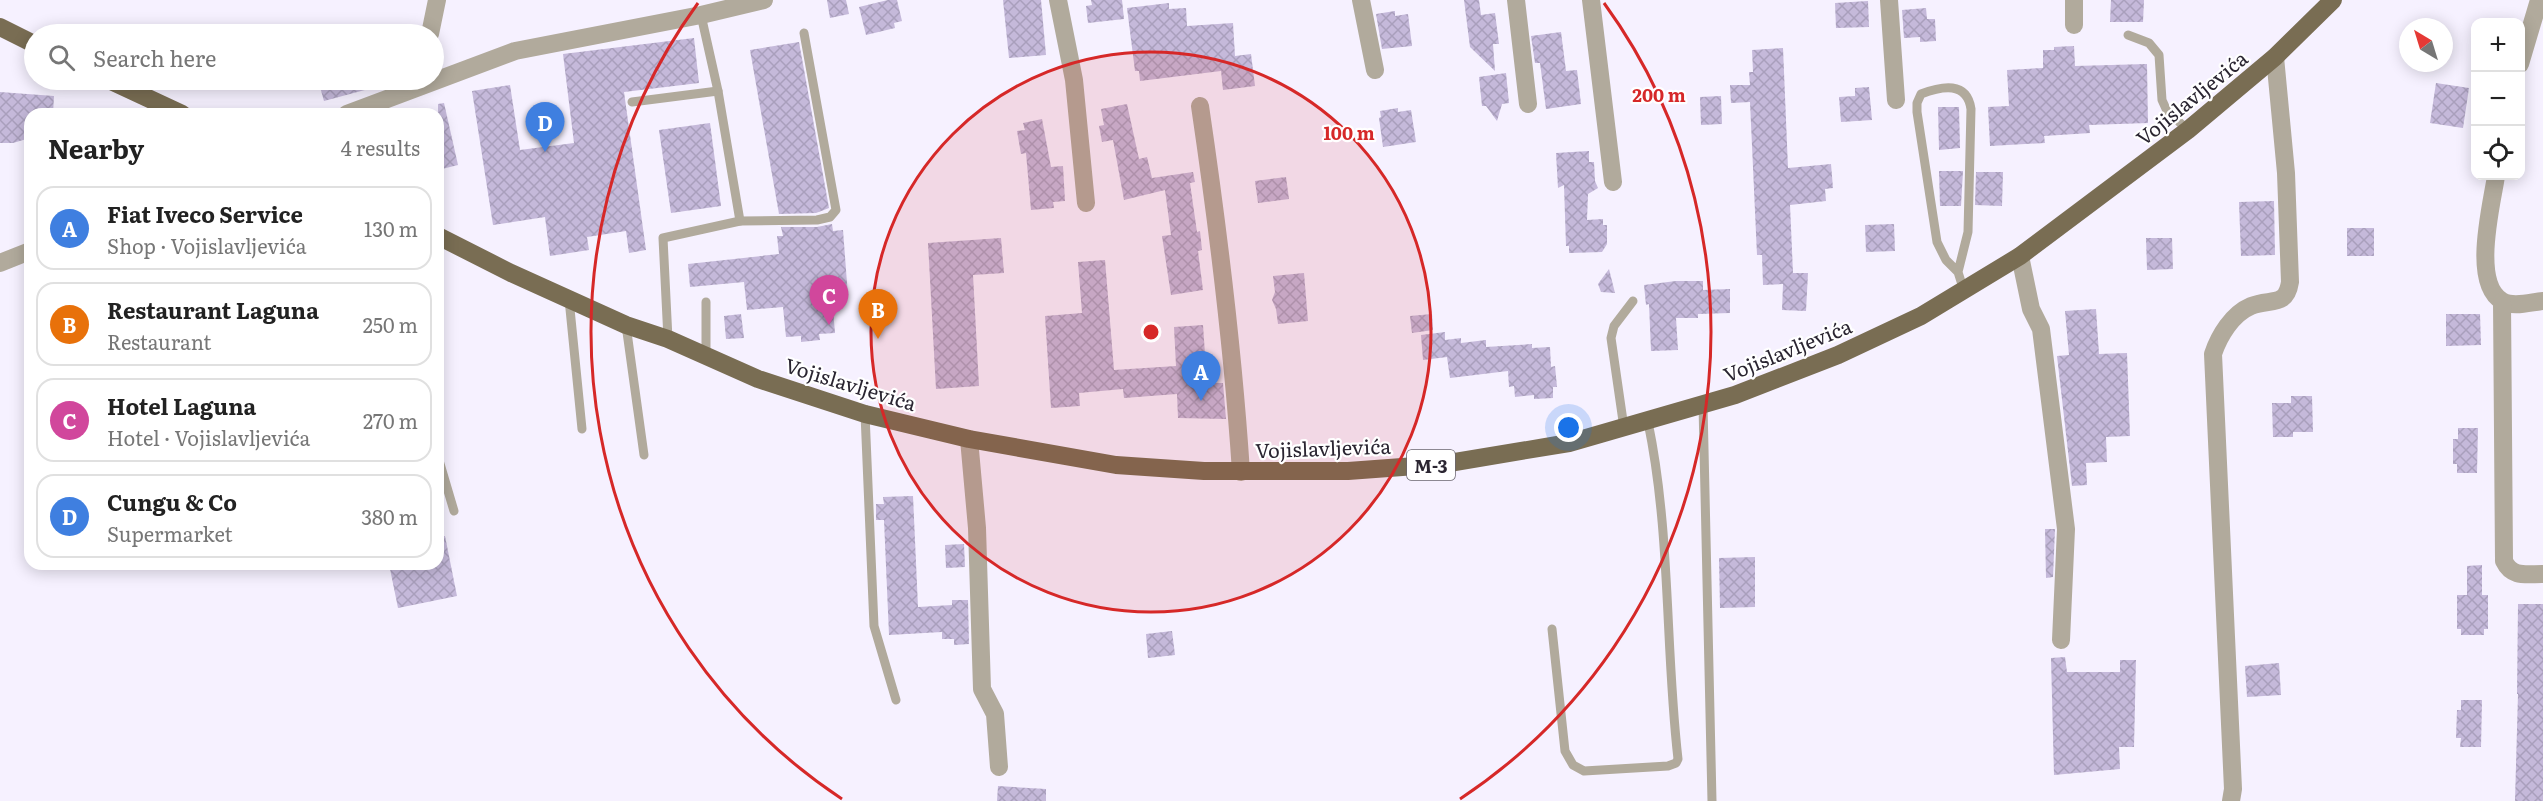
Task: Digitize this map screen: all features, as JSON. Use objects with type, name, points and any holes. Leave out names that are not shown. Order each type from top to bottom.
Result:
[{"type":"main road","name":"Vojislavljevića","points":[[444,239],[626,325],[668,339],[758,379],[866,414],[969,440],[1116,465],[1241,472],[1348,471],[1443,464],[1569,443],[1703,405],[1838,355],[1921,316],[2020,256],[2188,130],[2275,57],[2333,0]]},
{"type":"main road","points":[[1,29],[24,39]]},
{"type":"main road","points":[[130,90],[169,108]]},
{"type":"street","points":[[432,24],[437,0]]},
{"type":"street","points":[[444,76],[515,51],[701,15],[764,0]]},
{"type":"street","points":[[1058,0],[1074,80],[1086,203]]},
{"type":"street","points":[[1361,0],[1375,70]]},
{"type":"street","points":[[1516,0],[1528,104]]},
{"type":"street","points":[[1591,0],[1613,182]]},
{"type":"street","points":[[1889,0],[1896,100]]},
{"type":"street","points":[[2074,0],[2074,25]]},
{"type":"street","points":[[2525,47],[2539,0]]},
{"type":"street","points":[[2231,801],[2233,789],[2213,354],[2219,338],[2231,321],[2249,306],[2283,299],[2288,294],[2290,282],[2286,184],[2275,57]]},
{"type":"street","points":[[362,108],[406,90]]},
{"type":"street","points":[[1200,106],[1226,290],[1241,472]]},
{"type":"street","points":[[2495,180],[2485,258],[2487,277],[2492,289],[2502,302],[2504,561],[2514,574],[2543,574]]},
{"type":"street","points":[[0,263],[24,253]]},
{"type":"street","points":[[2020,256],[2031,309],[2041,329],[2066,529],[2061,640]]},
{"type":"street","points":[[2502,302],[2512,304],[2543,301]]},
{"type":"street","points":[[969,440],[977,528],[982,689],[995,714],[999,767]]},
{"type":"lane","points":[[701,15],[718,91],[740,221]]},
{"type":"lane","points":[[668,339],[663,238],[740,221],[817,220],[830,217],[836,210],[804,33]]},
{"type":"lane","points":[[2128,35],[2149,43],[2159,55],[2162,100],[2167,111],[2188,130]]},
{"type":"lane","points":[[1958,272],[1968,232],[1971,109],[1965,92],[1958,88],[1922,94],[1917,103],[1917,112],[1938,242],[1946,260],[1958,272],[1964,291]]},
{"type":"lane","points":[[632,102],[718,91]]},
{"type":"lane","points":[[569,299],[582,429]]},
{"type":"lane","points":[[706,302],[706,355]]},
{"type":"lane","points":[[1624,428],[1611,338],[1614,327],[1633,302]]},
{"type":"lane","points":[[626,325],[644,455]]},
{"type":"lane","points":[[1703,405],[1712,801]]},
{"type":"lane","points":[[866,414],[869,546],[874,627],[896,700]]},
{"type":"lane","points":[[1552,629],[1565,751],[1573,765],[1584,771],[1668,766],[1676,763],[1678,759],[1664,528],[1655,453],[1648,422]]},
{"type":"lane","points":[[444,478],[454,512]]},
{"type":"building","points":[[827,0],[846,0],[849,14],[830,18]]},
{"type":"building","points":[[897,0],[902,21],[894,23],[895,28],[866,35],[859,7]]},
{"type":"building","points":[[1003,0],[1041,0],[1046,55],[1009,58]]},
{"type":"building","points":[[1091,0],[1122,0],[1124,19],[1088,23],[1086,6],[1092,5]]},
{"type":"building","points":[[1464,0],[1479,0],[1481,15],[1495,13],[1499,44],[1493,44],[1495,71],[1470,47]]},
{"type":"building","points":[[2111,0],[2144,0],[2143,22],[2110,22]]},
{"type":"building","points":[[1868,1],[1869,27],[1836,28],[1835,3]]},
{"type":"building","points":[[1169,3],[1169,9],[1186,8],[1187,26],[1233,23],[1235,56],[1251,54],[1255,86],[1223,90],[1221,71],[1140,81],[1139,71],[1135,71],[1127,8]]},
{"type":"building","points":[[1926,8],[1927,19],[1935,19],[1936,41],[1920,42],[1920,37],[1904,38],[1902,10]]},
{"type":"building","points":[[1395,11],[1395,16],[1408,14],[1412,46],[1382,49],[1376,14]]},
{"type":"building","points":[[1561,32],[1566,71],[1577,70],[1581,104],[1546,109],[1540,63],[1535,63],[1531,36]]},
{"type":"building","points":[[694,38],[699,83],[624,92],[646,250],[629,253],[626,231],[587,237],[589,250],[550,256],[545,217],[493,225],[472,91],[510,85],[520,150],[574,143],[563,54]]},
{"type":"building","points":[[799,42],[829,208],[816,213],[779,214],[750,50]]},
{"type":"building","points":[[2074,46],[2075,66],[2147,64],[2148,123],[2089,125],[2090,133],[2044,136],[2045,143],[1990,146],[1988,107],[2009,106],[2007,70],[2043,68],[2043,50]]},
{"type":"building","points":[[1783,48],[1788,168],[1831,164],[1833,188],[1825,189],[1826,201],[1790,205],[1793,273],[1808,273],[1806,311],[1782,310],[1783,284],[1763,285],[1762,255],[1757,255],[1750,102],[1731,103],[1730,85],[1750,85],[1749,72],[1753,72],[1752,50]]},
{"type":"building","points":[[1506,73],[1509,103],[1502,104],[1497,121],[1486,106],[1482,106],[1479,77]]},
{"type":"building","points":[[2436,83],[2469,88],[2463,128],[2430,123]]},
{"type":"building","points":[[1869,87],[1872,120],[1841,122],[1839,97],[1855,96],[1855,88]]},
{"type":"building","points":[[321,90],[365,90],[324,101]]},
{"type":"building","points":[[0,92],[54,96],[53,108],[24,108],[24,140],[0,143]]},
{"type":"building","points":[[1721,96],[1722,124],[1701,125],[1700,97]]},
{"type":"building","points":[[444,103],[458,165],[444,168],[444,108],[438,108],[438,104]]},
{"type":"building","points":[[1127,104],[1139,159],[1147,157],[1152,178],[1193,172],[1195,182],[1190,183],[1197,232],[1200,231],[1202,250],[1198,251],[1203,290],[1171,295],[1162,236],[1171,235],[1165,190],[1124,200],[1113,140],[1102,142],[1099,126],[1104,125],[1101,109]]},
{"type":"building","points":[[1938,107],[1959,107],[1960,148],[1939,150]]},
{"type":"building","points":[[1398,108],[1398,112],[1411,110],[1416,142],[1383,147],[1380,111]]},
{"type":"building","points":[[1042,119],[1051,167],[1063,166],[1065,201],[1053,202],[1054,208],[1031,210],[1026,153],[1021,154],[1017,131],[1025,130],[1023,123]]},
{"type":"building","points":[[710,123],[721,206],[671,213],[659,130]]},
{"type":"building","points":[[1589,151],[1589,162],[1594,162],[1595,181],[1598,188],[1588,194],[1587,220],[1603,219],[1603,225],[1607,225],[1607,244],[1602,252],[1569,253],[1569,246],[1566,246],[1564,185],[1558,188],[1556,153]]},
{"type":"building","points":[[1939,171],[1963,171],[1961,206],[1940,206]]},
{"type":"building","points":[[1976,172],[2003,172],[2002,206],[1975,205]]},
{"type":"building","points":[[1286,177],[1289,199],[1258,203],[1255,181]]},
{"type":"building","points":[[2274,201],[2275,255],[2241,256],[2239,202]]},
{"type":"building","points":[[832,224],[833,231],[843,230],[848,296],[832,298],[835,333],[819,334],[820,340],[801,342],[801,336],[786,337],[783,307],[747,310],[744,282],[690,287],[688,264],[779,254],[777,236],[783,236],[781,227],[817,227]]},
{"type":"building","points":[[1894,224],[1895,251],[1866,252],[1865,225]]},
{"type":"building","points":[[2347,228],[2374,228],[2374,256],[2347,256]]},
{"type":"building","points":[[1001,238],[1004,273],[973,275],[979,386],[936,389],[928,243]]},
{"type":"building","points":[[2146,238],[2172,238],[2173,269],[2147,270]]},
{"type":"building","points":[[1105,260],[1114,370],[1176,366],[1174,327],[1203,325],[1207,383],[1223,383],[1226,419],[1178,418],[1177,394],[1124,398],[1123,389],[1079,393],[1080,406],[1051,408],[1045,316],[1082,313],[1078,262]]},
{"type":"building","points":[[1609,269],[1615,293],[1601,292],[1598,284]]},
{"type":"building","points":[[1304,273],[1308,321],[1278,324],[1272,300],[1275,292],[1273,276]]},
{"type":"building","points":[[1676,281],[1703,281],[1703,290],[1730,289],[1730,313],[1698,314],[1698,318],[1676,318],[1678,350],[1651,351],[1649,304],[1646,305],[1644,285]]},
{"type":"building","points":[[2096,309],[2099,354],[2127,353],[2130,436],[2106,437],[2107,462],[2086,463],[2087,485],[2072,486],[2057,356],[2069,355],[2065,311]]},
{"type":"building","points":[[741,314],[744,338],[726,339],[724,316]]},
{"type":"building","points":[[1432,314],[1433,330],[1412,333],[1410,316]]},
{"type":"building","points":[[2446,314],[2480,314],[2481,345],[2446,346]]},
{"type":"building","points":[[1445,332],[1445,340],[1461,338],[1461,343],[1486,340],[1486,347],[1532,344],[1532,348],[1550,347],[1551,367],[1555,366],[1557,387],[1553,387],[1553,398],[1534,399],[1534,395],[1515,397],[1514,386],[1509,387],[1508,371],[1450,378],[1447,357],[1423,360],[1421,335]]},
{"type":"building","points":[[2291,396],[2312,396],[2313,432],[2293,432],[2293,437],[2273,437],[2272,403],[2291,403]]},
{"type":"building","points":[[2458,428],[2478,428],[2477,473],[2457,473],[2457,464],[2453,464],[2453,439],[2458,439]]},
{"type":"building","points":[[913,496],[918,607],[952,605],[952,600],[968,600],[969,644],[954,645],[954,639],[942,639],[942,632],[889,635],[884,520],[876,520],[876,504],[884,504],[883,497]]},
{"type":"building","points":[[2045,529],[2055,529],[2053,577],[2046,578]]},
{"type":"building","points":[[445,536],[457,596],[398,608],[390,570],[444,570]]},
{"type":"building","points":[[964,544],[965,567],[946,568],[945,545]]},
{"type":"building","points":[[1755,557],[1755,607],[1720,608],[1719,558]]},
{"type":"building","points":[[2482,565],[2482,595],[2488,595],[2488,629],[2484,629],[2484,635],[2461,635],[2461,629],[2457,629],[2457,595],[2467,595],[2467,566]]},
{"type":"building","points":[[2518,604],[2543,604],[2543,801],[2515,801]]},
{"type":"building","points":[[1172,631],[1175,655],[1148,658],[1146,634]]},
{"type":"building","points":[[2065,657],[2067,672],[2120,672],[2120,660],[2136,660],[2134,747],[2119,747],[2120,769],[2054,775],[2051,658]]},
{"type":"building","points":[[2279,663],[2281,695],[2247,697],[2245,666]]},
{"type":"building","points":[[2461,700],[2482,700],[2481,747],[2460,747],[2461,738],[2456,738],[2457,710],[2461,710]]},
{"type":"building","points":[[998,786],[1046,789],[1046,801],[997,801]]},
{"type":"place","name":"Cungu & Co","points":[[545,152]]},
{"type":"place","name":"Hotel Laguna","points":[[829,325]]},
{"type":"place","name":"Restaurant Laguna","points":[[878,339]]},
{"type":"place","name":"Fiat Iveco Service","points":[[1201,401]]}]
